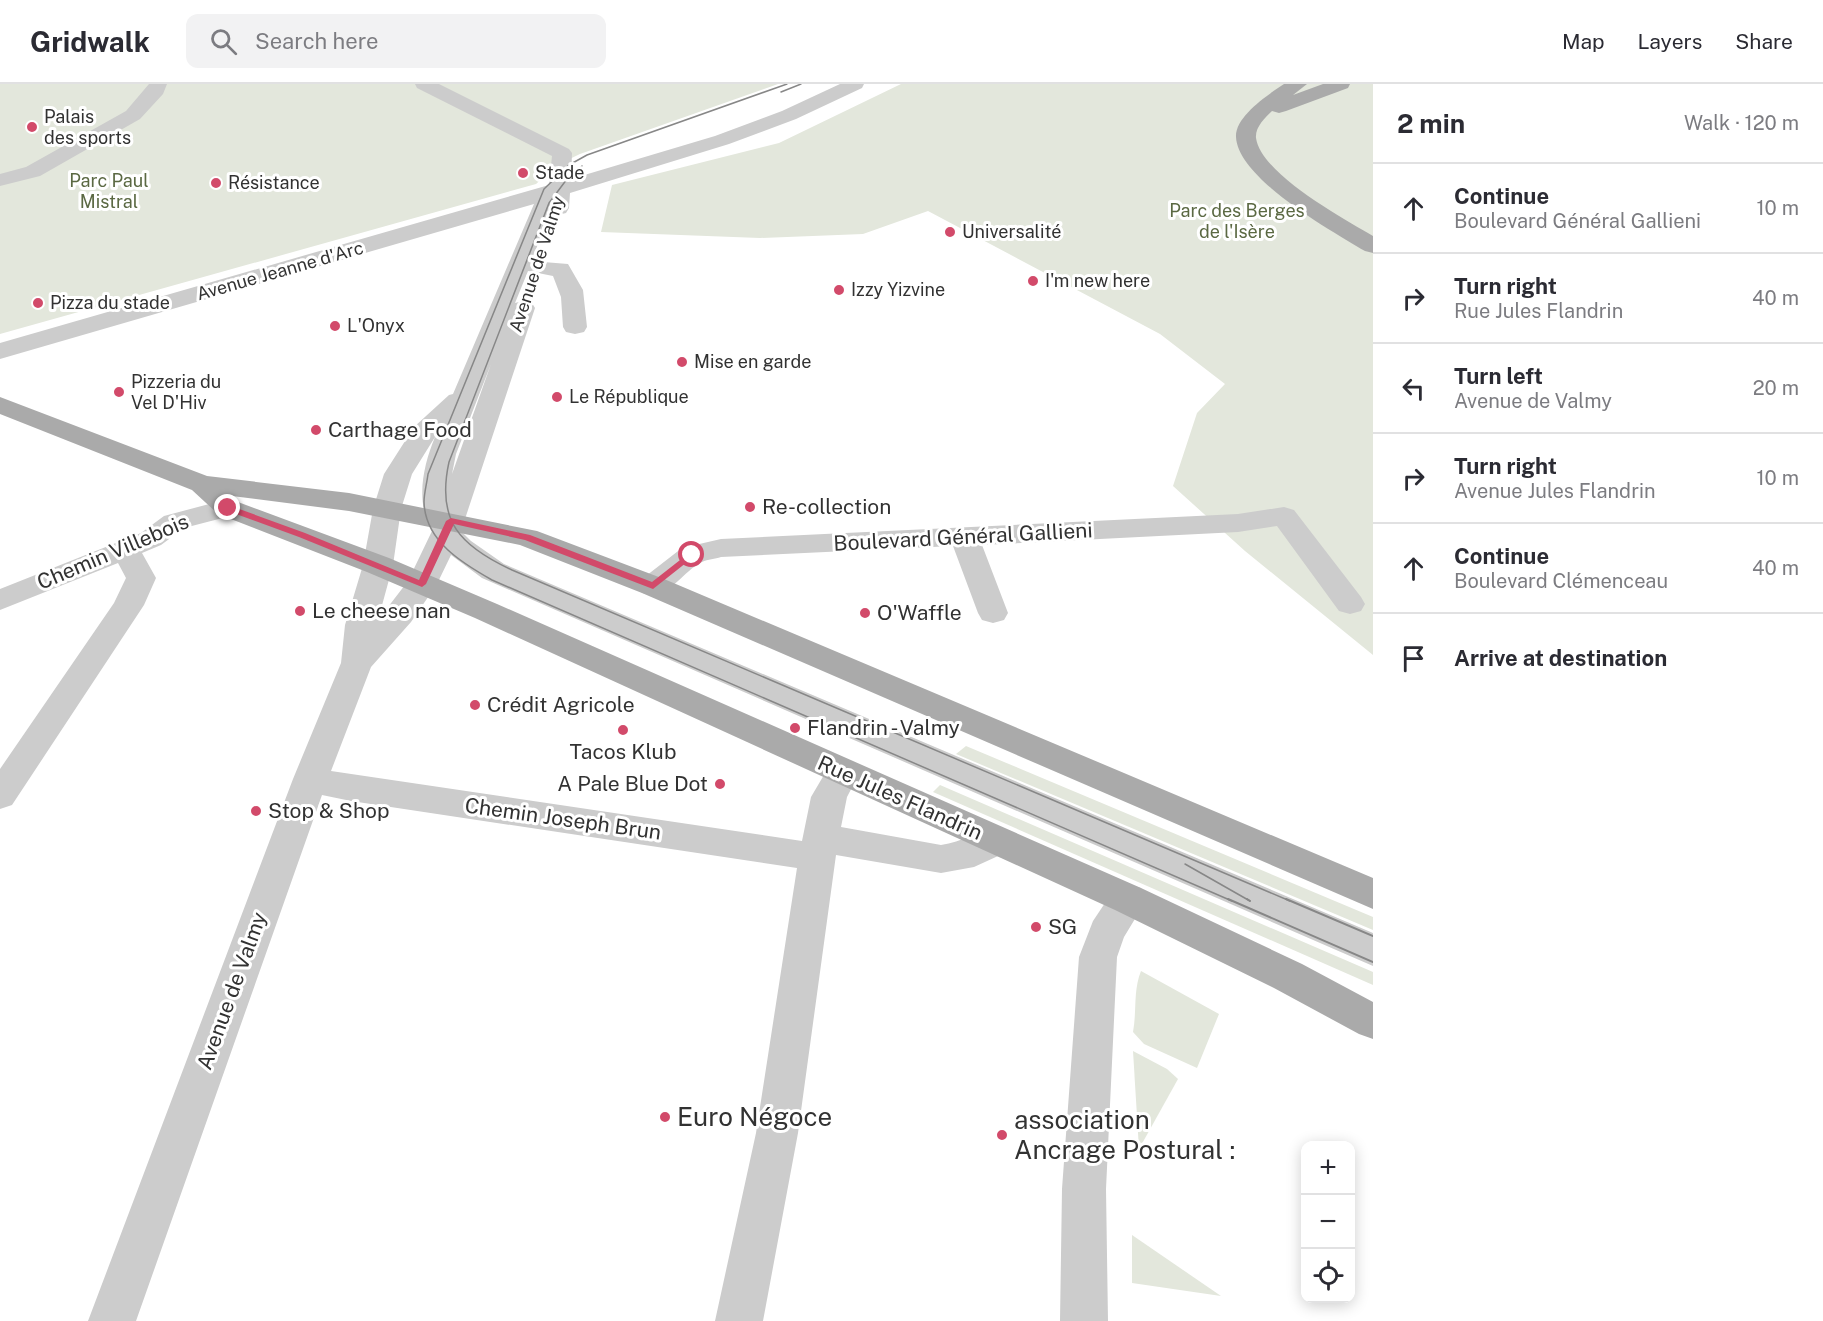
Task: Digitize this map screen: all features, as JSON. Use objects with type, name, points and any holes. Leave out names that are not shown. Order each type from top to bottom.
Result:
[{"type":"main road","points":[[1298,84],[1252,118],[1246,138],[1255,161],[1283,187],[1373,246]]},
{"type":"main road","points":[[1252,118],[1341,84]]},
{"type":"main road","points":[[0,405],[202,484],[349,502],[446,524],[527,537],[653,586],[1373,894]]},
{"type":"main road","points":[[202,484],[228,508]]},
{"type":"main road","name":"Rue Jules Flandrin","points":[[228,508],[422,584],[1128,899],[1288,976],[1373,1022]]},
{"type":"main road","points":[[1288,976],[1373,1010]]},
{"type":"street","points":[[0,180],[33,172],[133,115],[156,90],[158,84]]},
{"type":"street","points":[[424,84],[562,153],[559,190],[548,199],[540,212],[442,454],[437,477],[435,504],[446,524],[475,560],[492,571],[1373,950]]},
{"type":"street","name":"Avenue de Valmy","points":[[357,663],[400,615],[422,584],[446,524],[557,212],[559,190],[722,140],[789,115],[855,84]]},
{"type":"street","name":"Avenue Jeanne d'Arc","points":[[0,351],[559,190]]},
{"type":"street","points":[[537,267],[560,269],[565,276],[576,309],[575,327]]},
{"type":"street","name":"Avenue de Valmy","points":[[112,1321],[310,779],[357,663],[361,625],[378,565],[387,509],[398,474],[424,433],[465,395]]},
{"type":"street","name":"Chemin Villebois","points":[[0,600],[151,539],[174,522],[228,508]]},
{"type":"street","name":"Boulevard Général Gallieni","points":[[653,586],[692,555],[703,550],[1238,523],[1284,516],[1350,604]]},
{"type":"street","points":[[964,537],[993,613]]},
{"type":"street","points":[[0,796],[129,605],[141,578],[125,549]]},
{"type":"street","points":[[739,1321],[777,1133],[819,847],[829,797],[843,772]]},
{"type":"street","name":"Chemin Joseph Brun","points":[[310,779],[351,788],[819,847],[941,860],[961,857],[996,841]]},
{"type":"street","points":[[1084,1321],[1084,1189],[1098,957],[1107,932],[1128,899]]},
{"type":"green space","name":"Parc Paul Mistral","points":[[0,84],[778,84],[580,154],[557,165],[536,184],[0,334]]},
{"type":"green space","name":"Parc des Berges de l'Isère","points":[[901,84],[1373,84],[1373,655],[1245,551],[1173,486],[1197,413],[1225,384],[1160,334],[928,211],[863,234],[760,238],[601,232],[612,185],[779,143]]},
{"type":"green space","points":[[966,746],[1373,917],[1373,930],[956,754]]},
{"type":"green space","points":[[940,785],[1373,972],[1373,985],[933,792]]},
{"type":"green space","points":[[1141,971],[1219,1014],[1197,1068],[1144,1044],[1133,1032],[1137,986]]},
{"type":"green space","points":[[1133,1051],[1167,1069],[1178,1079],[1139,1149]]},
{"type":"green space","points":[[1132,1235],[1221,1296],[1132,1283]]},
{"type":"tram line","points":[[787,84],[587,155],[569,165],[544,189],[428,474],[424,502],[431,528],[447,549],[492,580],[1232,901]]},
{"type":"tram line","points":[[781,92],[801,84]]},
{"type":"tram line","points":[[582,166],[570,175],[549,203],[449,462],[446,500],[456,529],[466,541],[478,551],[512,570],[1290,901]]},
{"type":"tram line","points":[[1185,864],[1250,901],[1247,899]]},
{"type":"tram line","points":[[1228,899],[1373,962]]},
{"type":"tram line","points":[[1286,899],[1373,936]]},
{"type":"place","name":"Palais des sports","points":[[32,127]]},
{"type":"place","name":"Stade","points":[[523,173]]},
{"type":"place","name":"Résistance","points":[[216,183]]},
{"type":"place","name":"Universalité","points":[[950,232]]},
{"type":"place","name":"I'm new here","points":[[1033,281]]},
{"type":"place","name":"Izzy Yizvine","points":[[839,290]]},
{"type":"place","name":"Pizza du stade","points":[[38,303]]},
{"type":"place","name":"L'Onyx","points":[[335,326]]},
{"type":"place","name":"Mise en garde","points":[[682,362]]},
{"type":"place","name":"Pizzeria du Vel D'Hiv","points":[[119,392]]},
{"type":"place","name":"Le République","points":[[557,397]]},
{"type":"place","name":"Carthage Food","points":[[316,430]]},
{"type":"place","name":"Re-collection","points":[[750,507]]},
{"type":"place","name":"Le cheese nan","points":[[300,611]]},
{"type":"place","name":"O'Waffle","points":[[865,613]]},
{"type":"place","name":"Crédit Agricole","points":[[475,705]]},
{"type":"place","name":"Flandrin - Valmy","points":[[795,728]]},
{"type":"place","name":"Tacos Klub","points":[[623,730]]},
{"type":"place","name":"A Pale Blue Dot","points":[[720,784]]},
{"type":"place","name":"Stop & Shop","points":[[256,811]]},
{"type":"place","name":"SG","points":[[1036,927]]},
{"type":"place","name":"Euro Négoce","points":[[665,1117]]},
{"type":"place","name":"association Ancrage Postural :","points":[[1002,1135]]},
{"type":"route","points":[[228,508],[302,535],[422,584],[451,521],[527,537],[653,586],[692,555]]}]
